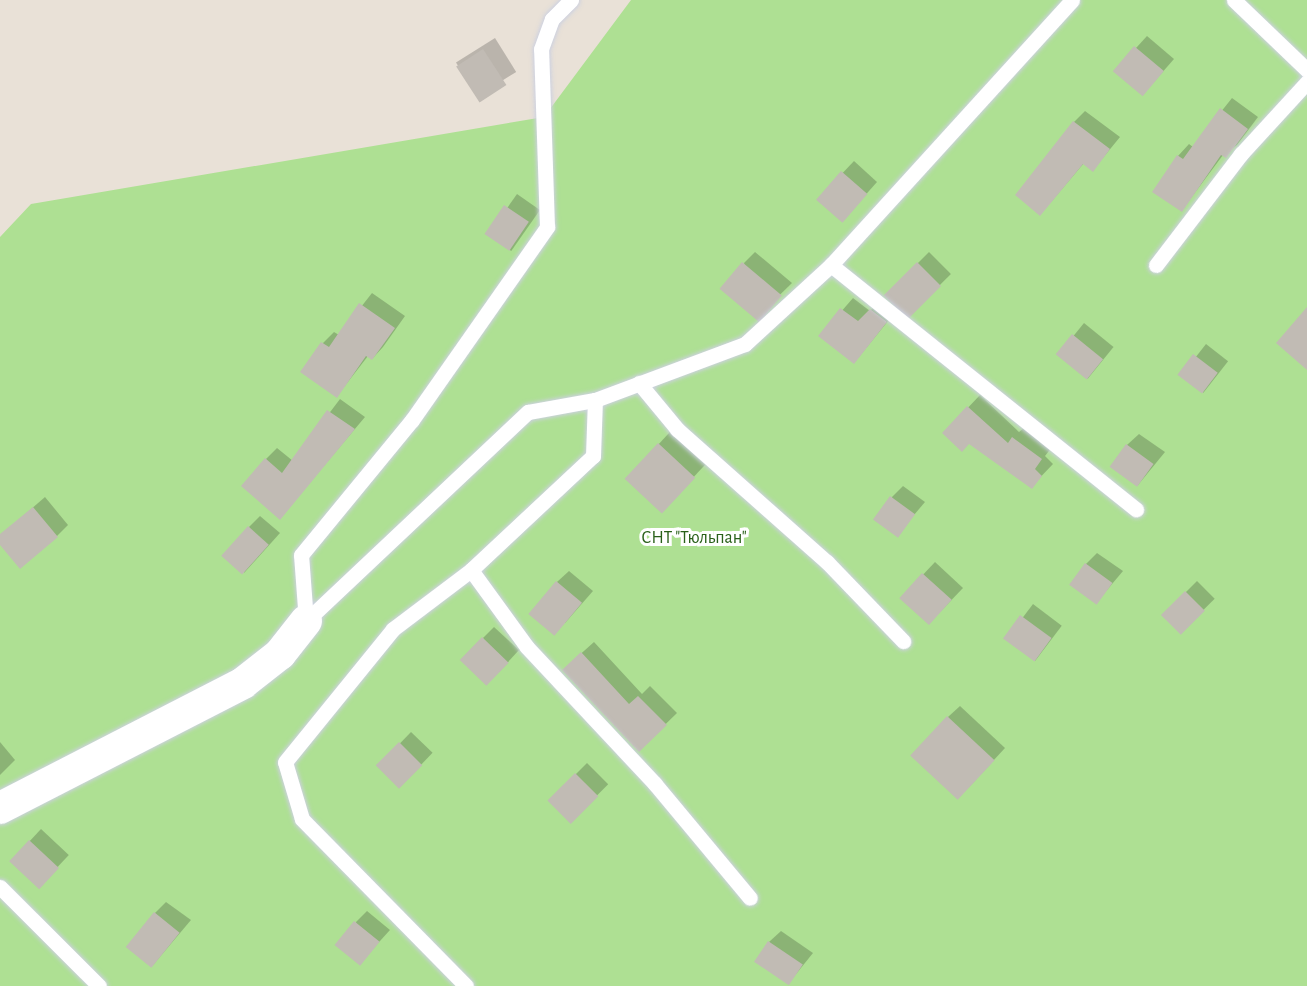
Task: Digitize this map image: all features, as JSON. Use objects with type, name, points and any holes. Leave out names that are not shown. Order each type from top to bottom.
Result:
[{"type":"street","points":[[0,808],[243,683],[280,654],[306,621]]},
{"type":"lane","points":[[306,621],[301,555],[412,420],[547,227],[541,49],[552,19],[571,0]]},
{"type":"lane","points":[[306,621],[528,412],[595,400],[745,344],[831,265],[1072,0]]},
{"type":"lane","points":[[1234,0],[1307,70]]},
{"type":"lane","points":[[1156,265],[1241,154],[1307,82]]},
{"type":"lane","points":[[831,265],[1136,509]]},
{"type":"lane","points":[[639,383],[677,429],[827,562],[903,641]]},
{"type":"lane","points":[[466,986],[302,819],[285,762],[393,629],[471,570],[593,456],[595,400]]},
{"type":"lane","points":[[471,570],[526,647],[655,784],[750,898]]},
{"type":"lane","points":[[0,887],[99,986]]},
{"type":"green space","name":"СНТ \"Тюльпан\"","points":[[631,0],[1307,0],[1307,986],[0,986],[0,237],[31,204],[544,117]]},
{"type":"building","points":[[1134,46],[1164,71],[1143,96],[1113,71]]},
{"type":"building","points":[[483,49],[506,85],[480,102],[456,66]]},
{"type":"building","points":[[1220,108],[1248,129],[1226,158],[1221,155],[1182,212],[1152,192],[1177,155],[1183,159]]},
{"type":"building","points":[[1073,121],[1110,149],[1093,172],[1083,164],[1040,216],[1015,195]]},
{"type":"building","points":[[841,171],[867,194],[842,223],[816,200]]},
{"type":"building","points":[[504,205],[529,222],[509,251],[484,234]]},
{"type":"building","points":[[742,262],[782,295],[759,322],[720,289]]},
{"type":"building","points":[[917,262],[941,286],[908,319],[884,295]]},
{"type":"building","points":[[359,303],[395,328],[372,360],[366,356],[337,398],[300,372],[321,342],[329,347]]},
{"type":"building","points":[[1307,307],[1307,370],[1276,343]]},
{"type":"building","points":[[840,308],[858,321],[870,309],[887,322],[854,364],[818,336]]},
{"type":"building","points":[[1072,334],[1103,359],[1087,379],[1056,354]]},
{"type":"building","points":[[1193,354],[1218,373],[1202,393],[1177,375]]},
{"type":"building","points":[[967,406],[1008,443],[1012,437],[1042,459],[1035,469],[1042,476],[1032,489],[969,444],[962,452],[942,433]]},
{"type":"building","points":[[327,410],[355,429],[280,520],[241,486],[265,458],[282,473]]},
{"type":"building","points":[[658,443],[695,478],[662,514],[625,479]]},
{"type":"building","points":[[1126,444],[1154,464],[1137,487],[1110,467]]},
{"type":"building","points":[[890,496],[915,514],[898,538],[873,519]]},
{"type":"building","points":[[33,507],[58,537],[20,569],[0,545],[0,534]]},
{"type":"building","points":[[248,526],[269,545],[242,574],[221,556]]},
{"type":"building","points":[[1085,563],[1113,583],[1097,605],[1069,585]]},
{"type":"building","points":[[922,573],[952,600],[929,625],[899,598]]},
{"type":"building","points":[[556,581],[582,603],[554,636],[528,614]]},
{"type":"building","points":[[1185,591],[1205,611],[1181,635],[1161,615]]},
{"type":"building","points":[[1020,615],[1052,638],[1035,661],[1003,638]]},
{"type":"building","points":[[482,637],[509,663],[486,686],[460,660]]},
{"type":"building","points":[[581,652],[629,704],[638,696],[667,725],[639,752],[562,670]]},
{"type":"building","points":[[947,716],[995,760],[958,800],[910,755]]},
{"type":"building","points":[[399,742],[422,765],[399,789],[376,765]]},
{"type":"building","points":[[575,773],[598,796],[571,824],[547,801]]},
{"type":"building","points":[[29,840],[59,868],[39,889],[9,861]]},
{"type":"building","points":[[154,912],[180,933],[151,968],[126,947]]},
{"type":"building","points":[[354,921],[380,942],[360,966],[334,945]]},
{"type":"building","points":[[768,941],[803,964],[789,985],[754,962]]}]
